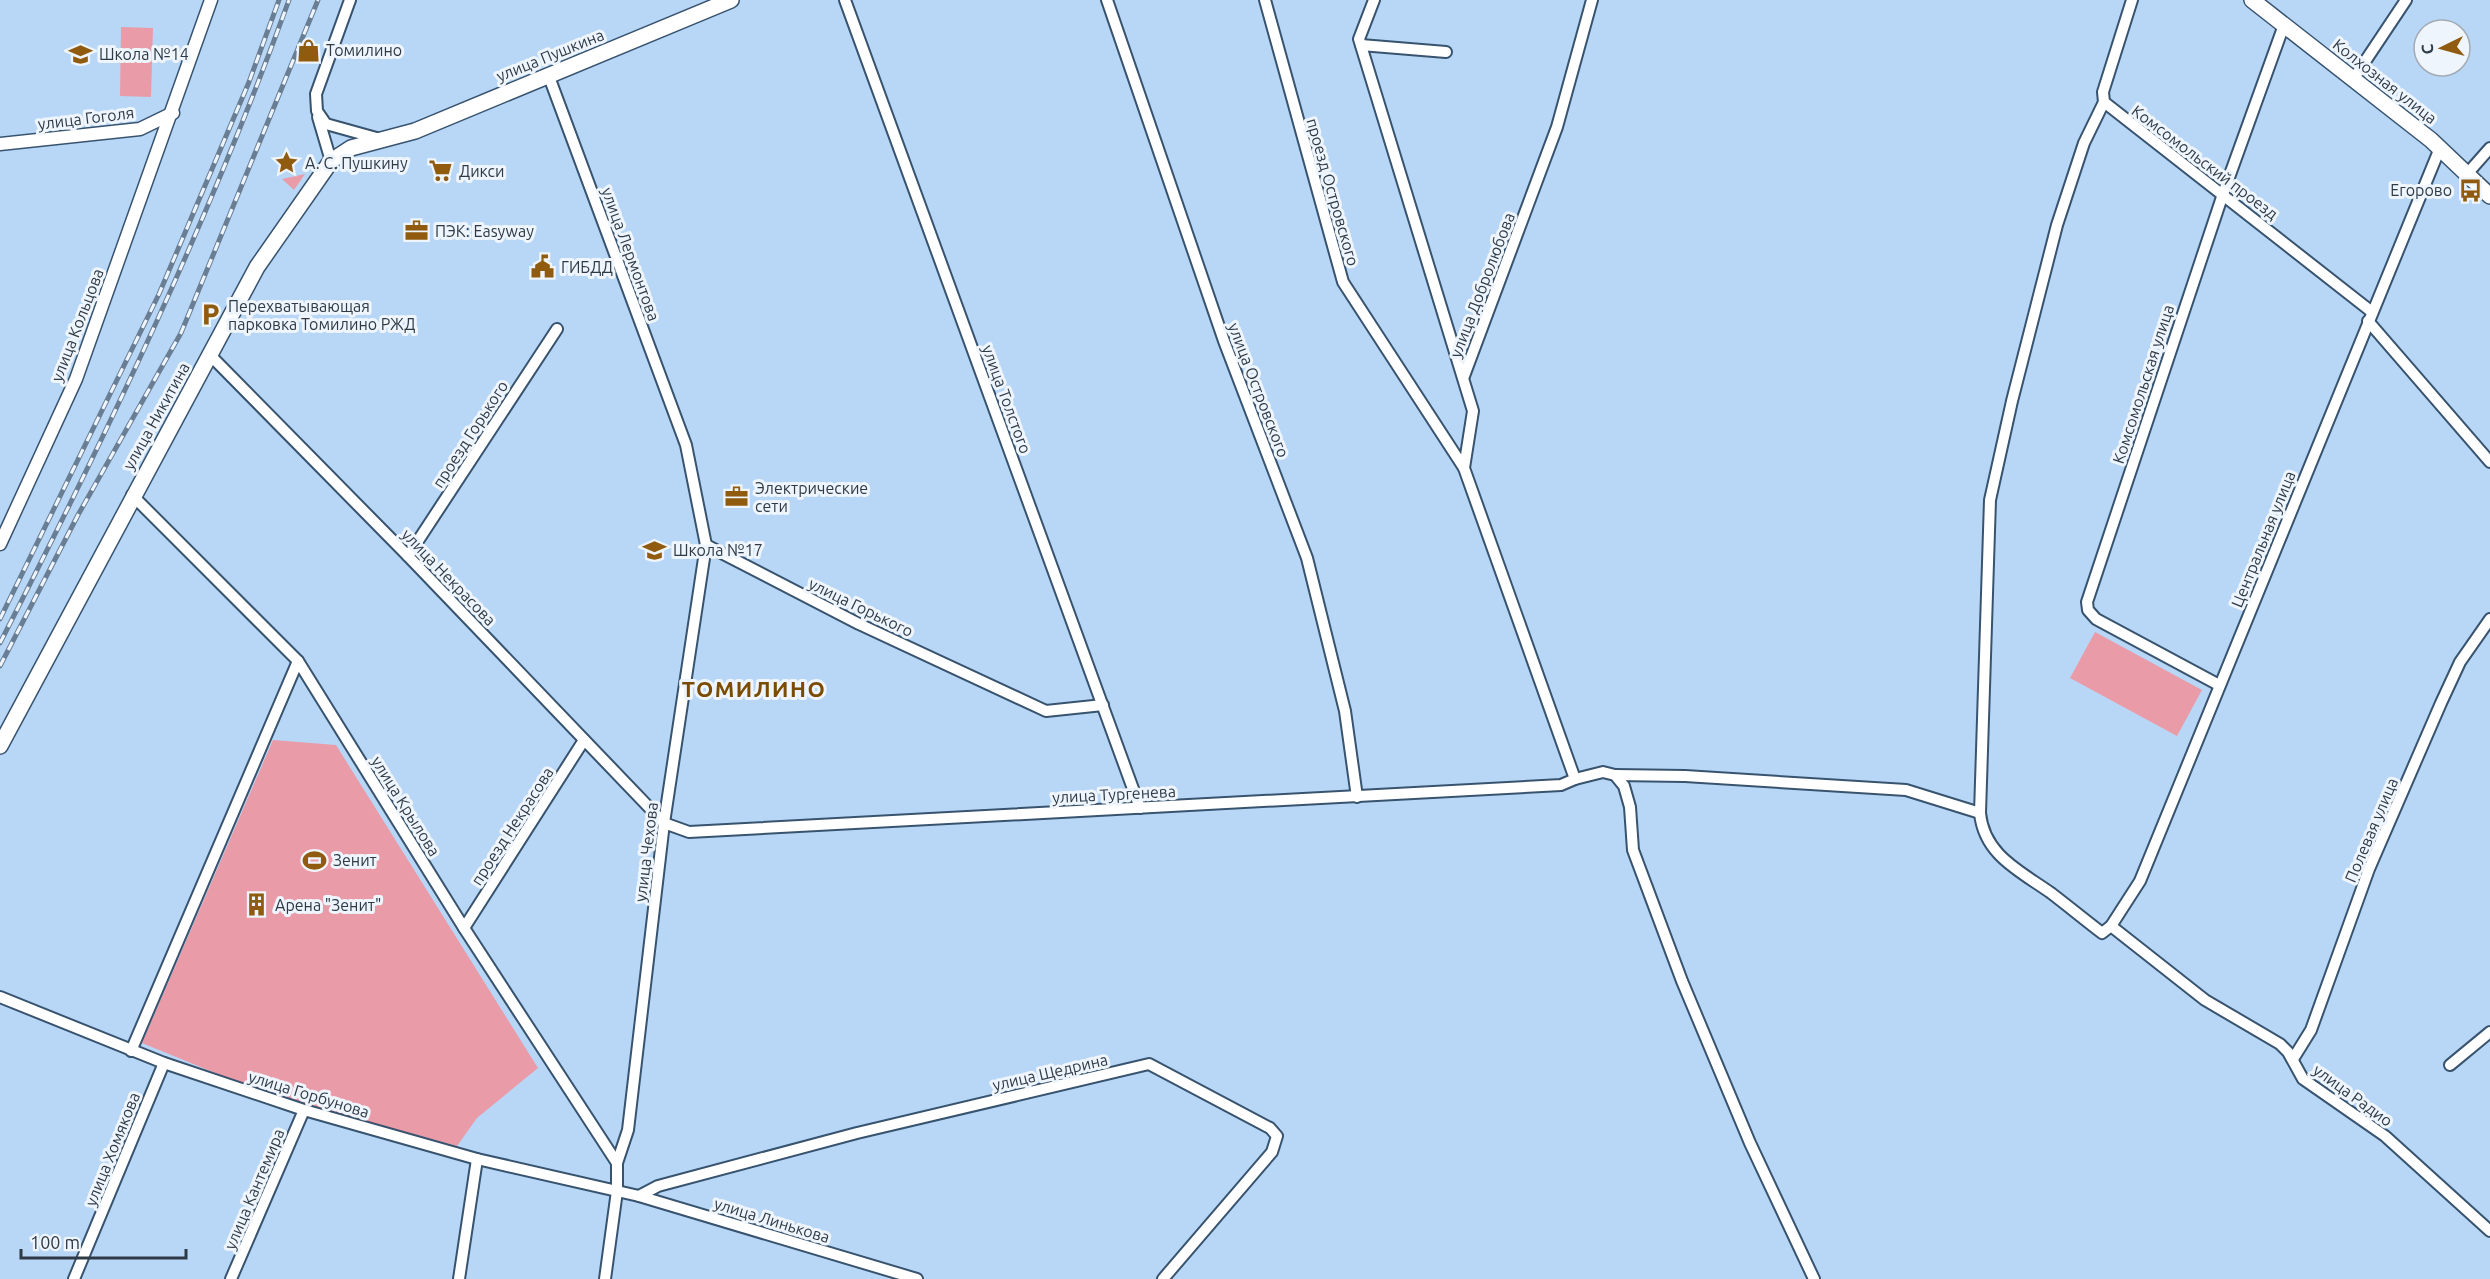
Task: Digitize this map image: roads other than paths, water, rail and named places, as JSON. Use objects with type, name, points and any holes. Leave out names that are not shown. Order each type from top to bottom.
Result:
[{"type":"main road","name":"улица Пушкина","points":[[381,139],[434,123],[731,0]]},
{"type":"main road","name":"Колхозная улица","points":[[2252,0],[2354,78],[2440,148],[2490,196]]},
{"type":"main road","name":"улица Никитина","points":[[0,746],[132,495],[257,267],[331,161],[351,148],[381,139]]},
{"type":"street","name":"улица Кольцова","points":[[0,544],[76,379],[172,113],[202,19],[211,0]]},
{"type":"street","points":[[331,161],[317,111],[316,94],[350,0]]},
{"type":"street","name":"улица Толстого","points":[[845,0],[1140,808]]},
{"type":"street","name":"улица Островского","points":[[1107,0],[1224,341],[1307,558],[1345,711],[1357,797]]},
{"type":"street","name":"проезд Островского","points":[[1265,0],[1343,282],[1464,468],[1571,781]]},
{"type":"street","points":[[1374,0],[1359,39],[1361,45],[1446,52]]},
{"type":"street","name":"улица Добролюбова","points":[[1464,376],[1557,127],[1592,0]]},
{"type":"street","points":[[2104,102],[2103,92],[2132,0]]},
{"type":"street","points":[[2354,78],[2406,0]]},
{"type":"street","name":"Комсомольская улица","points":[[2219,685],[2096,619],[2088,610],[2087,602],[2223,194],[2284,25]]},
{"type":"street","name":"улица Добролюбова","points":[[1361,45],[1418,227],[1448,338],[1464,376]]},
{"type":"street","name":"улица Лермонтова","points":[[548,74],[686,445],[706,545]]},
{"type":"street","name":"Комсомольский проезд","points":[[2104,102],[2223,194],[2370,316],[2490,462]]},
{"type":"street","name":"улица Радио","points":[[2104,102],[2084,143],[2057,225],[2012,401],[1990,500],[1980,813],[1988,841],[2004,862],[2205,1000],[2280,1044],[2293,1059],[2303,1079],[2385,1136],[2490,1231]]},
{"type":"street","points":[[317,111],[326,124],[381,139]]},
{"type":"street","name":"улица Гоголя","points":[[0,144],[140,129],[172,113]]},
{"type":"street","name":"Центральная улица","points":[[2106,930],[2140,881],[2440,148]]},
{"type":"street","points":[[2467,174],[2490,148]]},
{"type":"street","name":"проезд Горького","points":[[408,556],[557,329]]},
{"type":"street","name":"улица Некрасова","points":[[210,355],[408,556],[664,823]]},
{"type":"street","points":[[1464,376],[1473,411],[1464,468]]},
{"type":"street","name":"улица Крылова","points":[[132,495],[298,661],[464,927],[617,1163]]},
{"type":"street","name":"улица Горького","points":[[706,545],[859,624],[1046,711],[1103,705]]},
{"type":"street","name":"улица Чехова","points":[[617,1163],[628,1130],[664,823],[706,545]]},
{"type":"street","name":"Полевая улица","points":[[2293,1059],[2311,1030],[2369,869],[2441,703],[2460,662],[2490,619]]},
{"type":"street","points":[[131,1051],[298,661]]},
{"type":"street","name":"проезд Некрасова","points":[[464,927],[584,740]]},
{"type":"street","name":"улица Тургенева","points":[[664,823],[688,832],[1357,797],[1571,781],[1603,772],[1615,775],[1684,776],[1906,790],[1980,813]]},
{"type":"street","points":[[1615,775],[1624,786],[1630,807],[1633,850],[1682,981],[1750,1143],[1814,1279]]},
{"type":"street","name":"улица Горбунова","points":[[0,998],[131,1051],[304,1110],[477,1159],[617,1191]]},
{"type":"street","points":[[2450,1065],[2490,1032]]},
{"type":"street","name":"улица Хомякова","points":[[74,1279],[164,1063]]},
{"type":"street","name":"улица Щедрина","points":[[639,1196],[658,1186],[857,1132],[1149,1064],[1270,1128],[1277,1136],[1272,1152],[1163,1279]]},
{"type":"street","name":"улица Кантемира","points":[[231,1279],[304,1110]]},
{"type":"street","points":[[459,1279],[477,1159]]},
{"type":"street","points":[[605,1279],[617,1191],[617,1163]]},
{"type":"street","name":"улица Линькова","points":[[617,1191],[917,1279]]},
{"type":"railway","points":[[0,619],[159,294],[249,82],[279,0]]},
{"type":"railway","points":[[0,643],[155,326],[225,164],[289,0]]},
{"type":"railway","points":[[0,666],[78,515],[181,333],[318,0]]},
{"type":"place","name":"Томилино","points":[[308,50]]},
{"type":"place","name":"Школа №14","points":[[81,54]]},
{"type":"place","name":"А. С. Пушкину","points":[[287,163]]},
{"type":"place","name":"Дикси","points":[[441,171]]},
{"type":"place","name":"Егорово","points":[[2470,190]]},
{"type":"place","name":"ПЭК: Easyway","points":[[417,231]]},
{"type":"place","name":"ГИБДД","points":[[543,267]]},
{"type":"place","name":"Перехватывающая парковка Томилино РЖД","points":[[210,315]]},
{"type":"place","name":"Электрические сети","points":[[737,497]]},
{"type":"place","name":"Школа №17","points":[[655,550]]},
{"type":"place","name":"Зенит","points":[[315,860]]},
{"type":"place","name":"Арена \"Зенит\"","points":[[257,905]]},
{"type":"district","name":"ТОМИЛИНО","points":[[754,688]]}]
